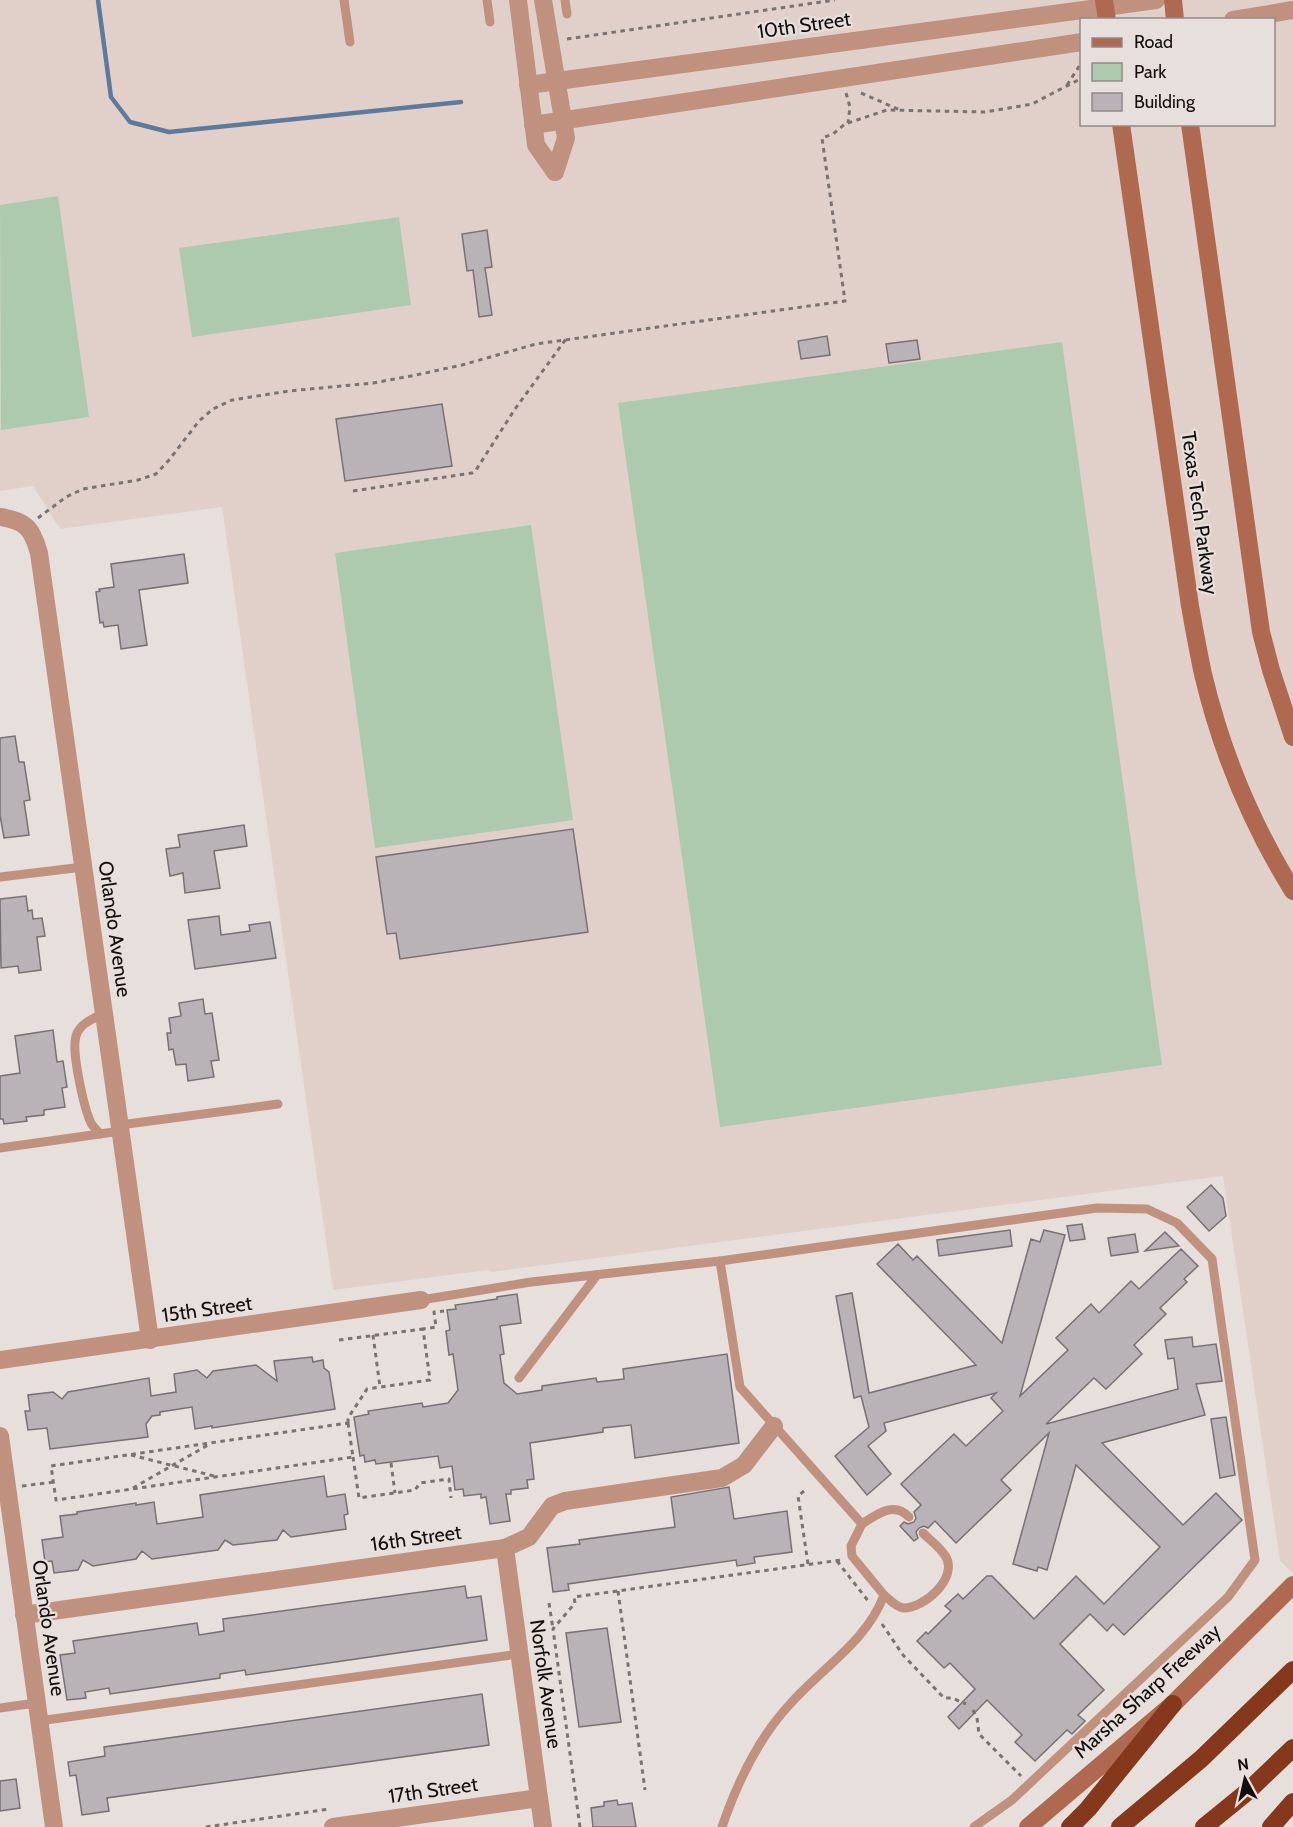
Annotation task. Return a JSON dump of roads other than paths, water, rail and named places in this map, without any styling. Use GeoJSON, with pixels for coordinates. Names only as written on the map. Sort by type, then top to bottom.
{"type":"FeatureCollection","features":[{"type":"Feature","properties":{"kind":"highway"},"geometry":{"type":"LineString","coordinates":[[1120,1827],[1201,1759],[1293,1670]]}},
{"type":"Feature","properties":{"kind":"highway"},"geometry":{"type":"LineString","coordinates":[[1070,1827],[1088,1809],[1173,1704]]}},
{"type":"Feature","properties":{"kind":"highway"},"geometry":{"type":"LineString","coordinates":[[1204,1827],[1247,1792],[1293,1748]]}},
{"type":"Feature","properties":{"kind":"highway"},"geometry":{"type":"LineString","coordinates":[[1271,1827],[1293,1802]]}},
{"type":"Feature","properties":{"kind":"main road"},"geometry":{"type":"LineString","coordinates":[[1173,0],[1175,18]]}},
{"type":"Feature","properties":{"kind":"main road","name":"Texas Tech Parkway"},"geometry":{"type":"LineString","coordinates":[[1121,126],[1190,606],[1203,674],[1223,743],[1252,816],[1293,891]]}},
{"type":"Feature","properties":{"kind":"main road"},"geometry":{"type":"LineString","coordinates":[[1190,126],[1261,632],[1277,691],[1293,737]]}},
{"type":"Feature","properties":{"kind":"main road","name":"Marsha Sharp Freeway"},"geometry":{"type":"LineString","coordinates":[[1028,1827],[1173,1704],[1293,1585]]}},
{"type":"Feature","properties":{"kind":"street"},"geometry":{"type":"LineString","coordinates":[[518,0],[536,145],[555,172],[566,138],[543,0]]}},
{"type":"Feature","properties":{"kind":"street","name":"10th Street"},"geometry":{"type":"LineString","coordinates":[[528,85],[1105,9],[1156,0]]}},
{"type":"Feature","properties":{"kind":"street"},"geometry":{"type":"LineString","coordinates":[[1245,18],[1293,10]]}},
{"type":"Feature","properties":{"kind":"street"},"geometry":{"type":"LineString","coordinates":[[533,125],[1080,42]]}},
{"type":"Feature","properties":{"kind":"street","name":"Orlando Avenue"},"geometry":{"type":"LineString","coordinates":[[0,517],[15,519],[28,526],[34,535],[39,553],[150,1340]]}},
{"type":"Feature","properties":{"kind":"street","name":"15th Street"},"geometry":{"type":"LineString","coordinates":[[0,1360],[421,1300]]}},
{"type":"Feature","properties":{"kind":"street","name":"16th Street"},"geometry":{"type":"LineString","coordinates":[[24,1615],[505,1548],[529,1537],[552,1506],[565,1501],[722,1478],[744,1465],[774,1426]]}},
{"type":"Feature","properties":{"kind":"street","name":"Orlando Avenue"},"geometry":{"type":"LineString","coordinates":[[0,1436],[8,1564],[24,1615],[54,1827]]}},
{"type":"Feature","properties":{"kind":"street","name":"Norfolk Avenue"},"geometry":{"type":"LineString","coordinates":[[505,1548],[543,1827]]}},
{"type":"Feature","properties":{"kind":"street","name":"17th Street"},"geometry":{"type":"LineString","coordinates":[[333,1818],[392,1823],[539,1798]]}},
{"type":"Feature","properties":{"kind":"lane"},"geometry":{"type":"LineString","coordinates":[[344,0],[350,42]]}},
{"type":"Feature","properties":{"kind":"lane"},"geometry":{"type":"LineString","coordinates":[[487,0],[490,22]]}},
{"type":"Feature","properties":{"kind":"lane"},"geometry":{"type":"LineString","coordinates":[[565,0],[567,14]]}},
{"type":"Feature","properties":{"kind":"lane"},"geometry":{"type":"LineString","coordinates":[[0,877],[83,867]]}},
{"type":"Feature","properties":{"kind":"lane"},"geometry":{"type":"LineString","coordinates":[[99,1134],[91,1123],[82,1093],[76,1037],[83,1024],[104,1013]]}},
{"type":"Feature","properties":{"kind":"lane"},"geometry":{"type":"LineString","coordinates":[[0,1148],[278,1104]]}},
{"type":"Feature","properties":{"kind":"lane"},"geometry":{"type":"LineString","coordinates":[[421,1300],[531,1282],[720,1261],[1097,1208],[1146,1209],[1177,1223],[1212,1259],[1255,1560],[1228,1597],[1029,1784],[974,1827]]}},
{"type":"Feature","properties":{"kind":"lane"},"geometry":{"type":"LineString","coordinates":[[720,1261],[740,1387],[862,1524]]}},
{"type":"Feature","properties":{"kind":"lane"},"geometry":{"type":"LineString","coordinates":[[519,1378],[597,1275]]}},
{"type":"Feature","properties":{"kind":"lane"},"geometry":{"type":"LineString","coordinates":[[909,1517],[904,1512],[892,1508],[881,1512],[862,1524],[851,1546],[852,1556],[884,1595],[900,1608],[914,1607],[944,1583],[949,1570],[947,1558],[923,1533]]}},
{"type":"Feature","properties":{"kind":"lane"},"geometry":{"type":"LineString","coordinates":[[722,1827],[731,1799],[756,1750],[790,1704],[866,1630],[877,1613],[884,1595]]}},
{"type":"Feature","properties":{"kind":"lane"},"geometry":{"type":"LineString","coordinates":[[39,1721],[519,1654]]}},
{"type":"Feature","properties":{"kind":"lane"},"geometry":{"type":"LineString","coordinates":[[0,1708],[36,1703]]}},
{"type":"Feature","properties":{"kind":"waterway"},"geometry":{"type":"LineString","coordinates":[[98,0],[111,97],[130,122],[169,132],[461,102]]}}]}
